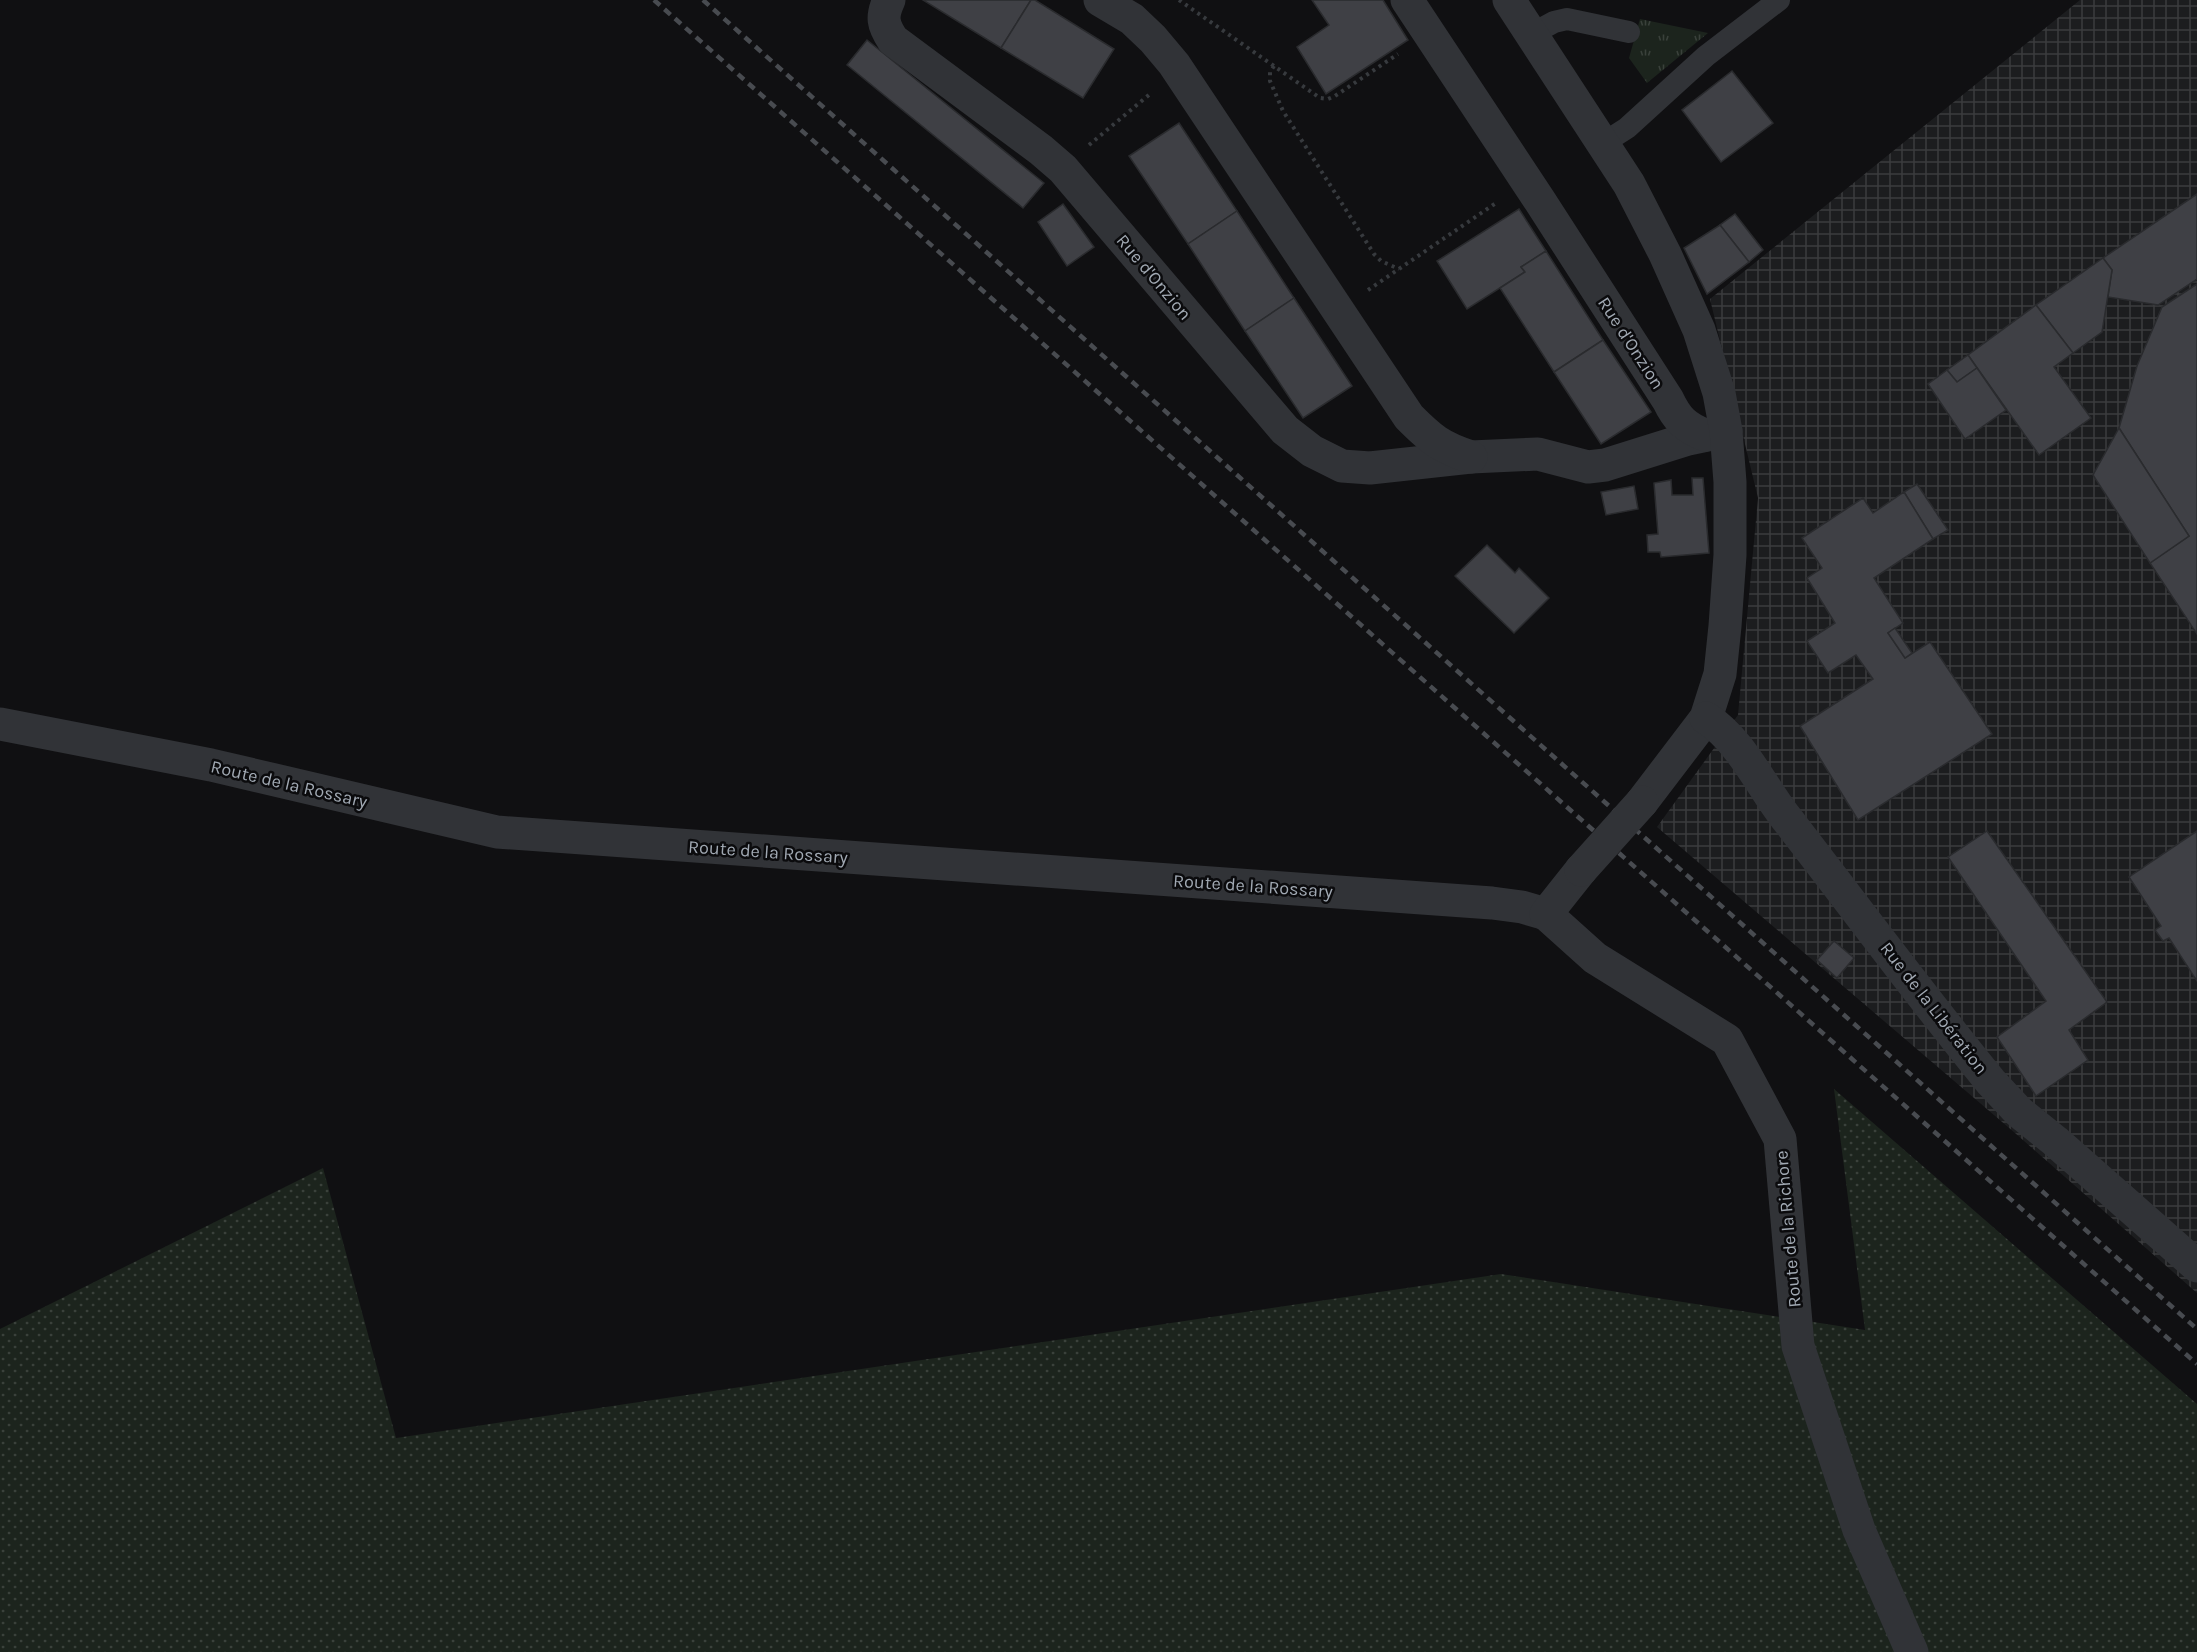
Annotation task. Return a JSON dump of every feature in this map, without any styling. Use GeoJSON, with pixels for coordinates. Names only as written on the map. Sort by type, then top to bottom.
{"type":"FeatureCollection","features":[{"type":"Feature","properties":{"kind":"street","name":"Rue d'Onzion"},"geometry":{"type":"LineString","coordinates":[[889,0],[884,9],[884,26],[893,40],[1041,150],[1063,169],[1285,430],[1312,451],[1342,466],[1370,468],[1470,457],[1538,454],[1588,467],[1605,465],[1715,433]]}},
{"type":"Feature","properties":{"kind":"street","name":"Rue d'Onzion"},"geometry":{"type":"LineString","coordinates":[[1102,0],[1132,19],[1153,39],[1178,71],[1409,417],[1447,449],[1470,457]]}},
{"type":"Feature","properties":{"kind":"street","name":"Rue d'Onzion"},"geometry":{"type":"LineString","coordinates":[[1407,0],[1527,182],[1676,417],[1688,428],[1715,433]]}},
{"type":"Feature","properties":{"kind":"street"},"geometry":{"type":"LineString","coordinates":[[1509,0],[1629,184],[1699,330],[1719,393],[1715,433],[1730,503],[1730,555],[1720,674],[1706,718],[1642,802],[1581,870],[1546,914]]}},
{"type":"Feature","properties":{"kind":"street","name":"Rue de la Libération"},"geometry":{"type":"LineString","coordinates":[[1706,718],[1730,738],[1772,798],[1990,1082],[2019,1112],[2197,1266]]}},
{"type":"Feature","properties":{"kind":"street","name":"Route de la Rossary"},"geometry":{"type":"LineString","coordinates":[[0,724],[211,765],[497,832],[1492,903],[1522,907],[1546,914]]}},
{"type":"Feature","properties":{"kind":"street","name":"Route de la Richore"},"geometry":{"type":"LineString","coordinates":[[1546,914],[1595,958],[1727,1040],[1780,1139],[1798,1346],[1859,1530],[1912,1652]]}},
{"type":"Feature","properties":{"kind":"lane"},"geometry":{"type":"LineString","coordinates":[[1602,144],[1627,128],[1706,56],[1779,0]]}},
{"type":"Feature","properties":{"kind":"lane"},"geometry":{"type":"LineString","coordinates":[[1532,34],[1554,22],[1567,19],[1629,32]]}},
{"type":"Feature","properties":{"kind":"path"},"geometry":{"type":"LineString","coordinates":[[1179,0],[1320,98],[1328,99],[1429,34]]}},
{"type":"Feature","properties":{"kind":"path"},"geometry":{"type":"LineString","coordinates":[[1274,66],[1270,72],[1270,81],[1283,111],[1374,254],[1381,261],[1399,269]]}},
{"type":"Feature","properties":{"kind":"path"},"geometry":{"type":"LineString","coordinates":[[1063,169],[1178,71]]}},
{"type":"Feature","properties":{"kind":"path"},"geometry":{"type":"LineString","coordinates":[[1338,310],[1527,182]]}},
{"type":"Feature","properties":{"kind":"shaded area"},"geometry":{"type":"Polygon","coordinates":[[[2080,0],[2197,0],[2197,1293],[2015,1133],[1657,827],[1738,715],[1758,498],[1710,299],[2080,0]]]}},
{"type":"Feature","properties":{"kind":"green space"},"geometry":{"type":"Polygon","coordinates":[[[1640,19],[1708,33],[1647,83],[1629,58],[1640,19]]]}},
{"type":"Feature","properties":{"kind":"green space"},"geometry":{"type":"Polygon","coordinates":[[[1834,1089],[2197,1404],[2197,1652],[0,1652],[0,1329],[323,1168],[396,1438],[1501,1274],[1865,1330],[1834,1089]]]}},
{"type":"Feature","properties":{"kind":"building"},"geometry":{"type":"Polygon","coordinates":[[[923,0],[1031,0],[1001,48],[923,0]]]}},
{"type":"Feature","properties":{"kind":"building"},"geometry":{"type":"Polygon","coordinates":[[[1031,0],[1035,0],[1114,49],[1083,98],[1001,48],[1031,0]]]}},
{"type":"Feature","properties":{"kind":"building"},"geometry":{"type":"Polygon","coordinates":[[[1312,0],[1383,0],[1408,40],[1326,94],[1297,47],[1329,25],[1312,0]]]}},
{"type":"Feature","properties":{"kind":"building"},"geometry":{"type":"Polygon","coordinates":[[[867,40],[1044,183],[1023,208],[847,65],[867,40]]]}},
{"type":"Feature","properties":{"kind":"building"},"geometry":{"type":"Polygon","coordinates":[[[1732,71],[1773,123],[1721,162],[1682,110],[1732,71]]]}},
{"type":"Feature","properties":{"kind":"building"},"geometry":{"type":"Polygon","coordinates":[[[1179,123],[1237,211],[1188,244],[1129,156],[1179,123]]]}},
{"type":"Feature","properties":{"kind":"building"},"geometry":{"type":"Polygon","coordinates":[[[2197,194],[2197,279],[2158,305],[2108,297],[2112,270],[2103,258],[2197,194]]]}},
{"type":"Feature","properties":{"kind":"building"},"geometry":{"type":"Polygon","coordinates":[[[1063,204],[1094,247],[1067,266],[1038,222],[1063,204]]]}},
{"type":"Feature","properties":{"kind":"building"},"geometry":{"type":"Polygon","coordinates":[[[1519,209],[1546,251],[1521,267],[1525,272],[1467,309],[1437,261],[1519,209]]]}},
{"type":"Feature","properties":{"kind":"building"},"geometry":{"type":"Polygon","coordinates":[[[1237,211],[1294,298],[1245,331],[1188,244],[1237,211]]]}},
{"type":"Feature","properties":{"kind":"building"},"geometry":{"type":"Polygon","coordinates":[[[1735,214],[1763,250],[1749,262],[1720,225],[1735,214]]]}},
{"type":"Feature","properties":{"kind":"building"},"geometry":{"type":"Polygon","coordinates":[[[1720,225],[1749,262],[1707,294],[1684,248],[1720,225]]]}},
{"type":"Feature","properties":{"kind":"building"},"geometry":{"type":"Polygon","coordinates":[[[1546,251],[1603,340],[1554,372],[1500,288],[1525,272],[1521,267],[1546,251]]]}},
{"type":"Feature","properties":{"kind":"building"},"geometry":{"type":"Polygon","coordinates":[[[2103,258],[2112,270],[2102,332],[2073,353],[2036,305],[2103,258]]]}},
{"type":"Feature","properties":{"kind":"building"},"geometry":{"type":"Polygon","coordinates":[[[2197,284],[2197,634],[2150,563],[2189,536],[2119,428],[2137,366],[2162,307],[2197,284]]]}},
{"type":"Feature","properties":{"kind":"building"},"geometry":{"type":"Polygon","coordinates":[[[1294,298],[1352,386],[1303,418],[1245,331],[1294,298]]]}},
{"type":"Feature","properties":{"kind":"building"},"geometry":{"type":"Polygon","coordinates":[[[2036,305],[2073,353],[2054,367],[2091,418],[2039,455],[1968,355],[2036,305]]]}},
{"type":"Feature","properties":{"kind":"building"},"geometry":{"type":"Polygon","coordinates":[[[1603,340],[1651,412],[1601,444],[1554,372],[1603,340]]]}},
{"type":"Feature","properties":{"kind":"building"},"geometry":{"type":"Polygon","coordinates":[[[1968,355],[1977,368],[1957,382],[1947,370],[1968,355]]]}},
{"type":"Feature","properties":{"kind":"building"},"geometry":{"type":"Polygon","coordinates":[[[1977,368],[2006,410],[1965,439],[1928,384],[1947,370],[1957,382],[1977,368]]]}},
{"type":"Feature","properties":{"kind":"building"},"geometry":{"type":"Polygon","coordinates":[[[2119,428],[2189,536],[2150,563],[2093,475],[2119,428]]]}},
{"type":"Feature","properties":{"kind":"building"},"geometry":{"type":"Polygon","coordinates":[[[1692,478],[1703,478],[1709,553],[1661,557],[1660,552],[1648,552],[1647,535],[1658,534],[1654,483],[1671,480],[1672,495],[1693,495],[1692,478]]]}},
{"type":"Feature","properties":{"kind":"building"},"geometry":{"type":"Polygon","coordinates":[[[1917,484],[1948,530],[1933,539],[1904,492],[1917,484]]]}},
{"type":"Feature","properties":{"kind":"building"},"geometry":{"type":"Polygon","coordinates":[[[1634,486],[1638,509],[1606,515],[1601,492],[1634,486]]]}},
{"type":"Feature","properties":{"kind":"building"},"geometry":{"type":"Polygon","coordinates":[[[1904,492],[1933,539],[1874,578],[1903,623],[1888,633],[1905,658],[1930,642],[1992,734],[1858,820],[1800,726],[1873,679],[1856,655],[1828,673],[1807,641],[1835,623],[1807,578],[1822,568],[1802,538],[1863,498],[1873,513],[1904,492]]]}},
{"type":"Feature","properties":{"kind":"building"},"geometry":{"type":"Polygon","coordinates":[[[1487,545],[1515,573],[1519,568],[1549,598],[1514,633],[1455,576],[1487,545]]]}},
{"type":"Feature","properties":{"kind":"building"},"geometry":{"type":"Polygon","coordinates":[[[1895,628],[1912,653],[1905,658],[1888,633],[1895,628]]]}},
{"type":"Feature","properties":{"kind":"building"},"geometry":{"type":"Polygon","coordinates":[[[1987,831],[2107,1002],[2069,1030],[2088,1060],[2036,1096],[1997,1037],[2046,1001],[1948,857],[1987,831]]]}},
{"type":"Feature","properties":{"kind":"building"},"geometry":{"type":"Polygon","coordinates":[[[2197,831],[2197,981],[2169,938],[2163,941],[2155,930],[2161,926],[2129,877],[2197,831]]]}},
{"type":"Feature","properties":{"kind":"building"},"geometry":{"type":"Polygon","coordinates":[[[1834,941],[1854,958],[1837,978],[1817,960],[1834,941]]]}},
{"type":"Feature","properties":{"kind":"railway"},"geometry":{"type":"LineString","coordinates":[[654,0],[2197,1364]]}},
{"type":"Feature","properties":{"kind":"railway"},"geometry":{"type":"LineString","coordinates":[[703,0],[2197,1329]]}}]}
